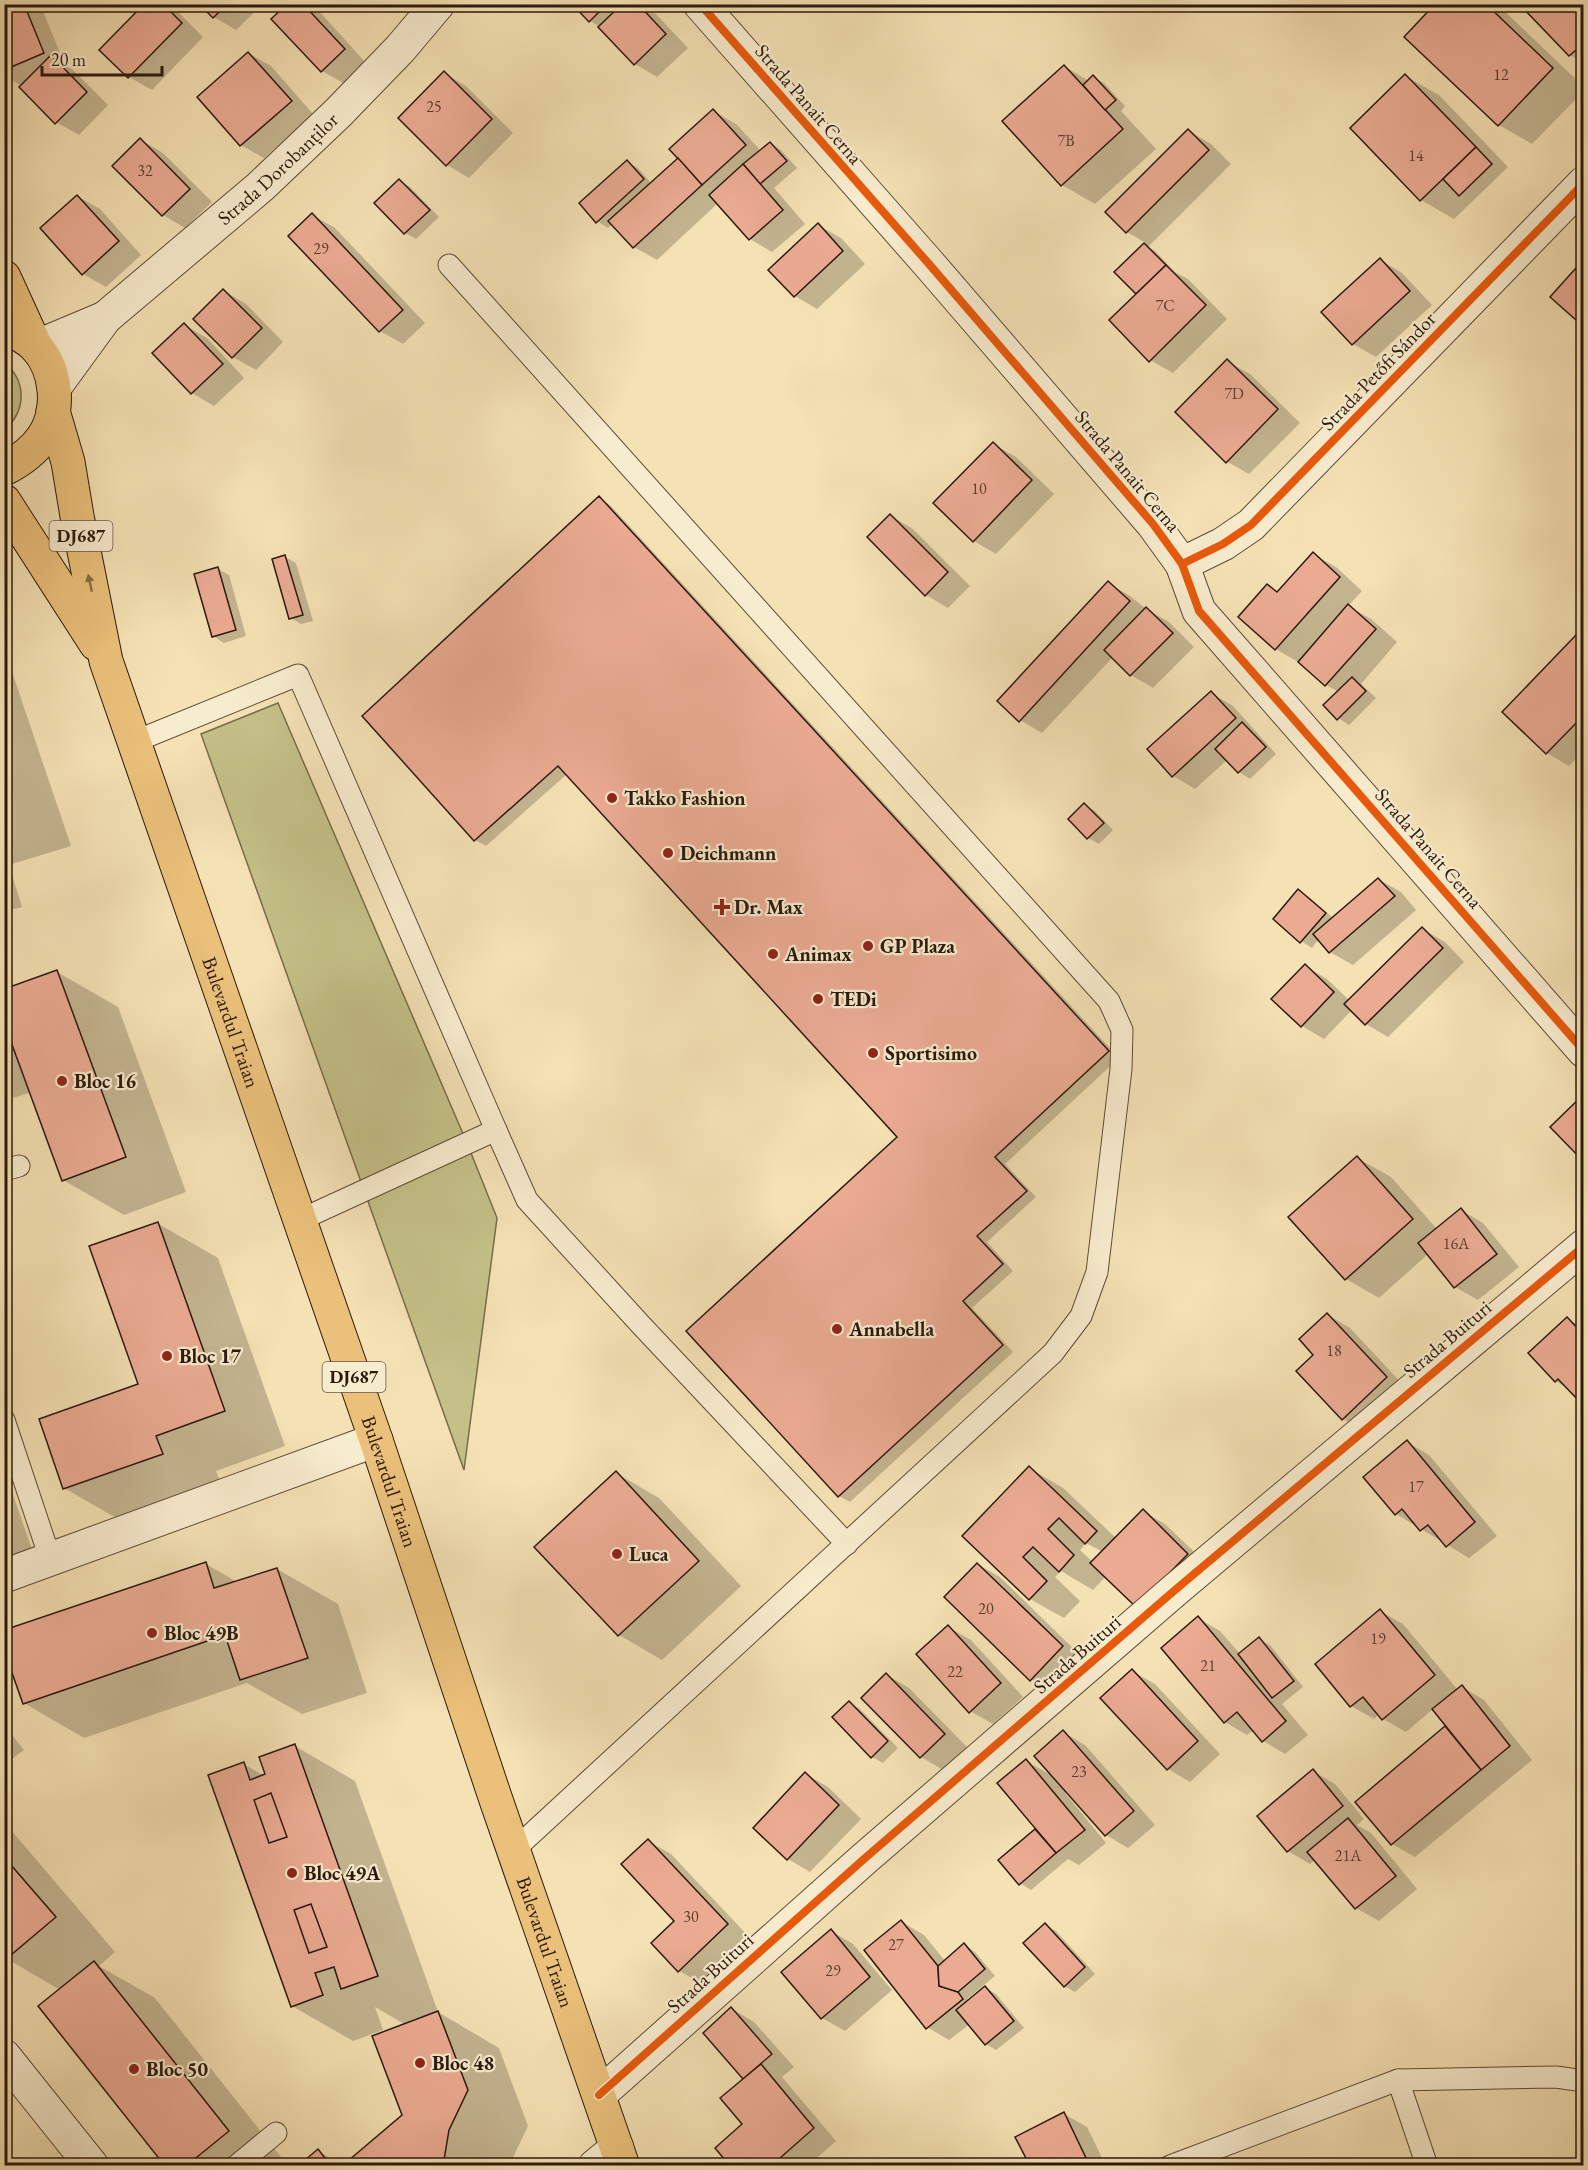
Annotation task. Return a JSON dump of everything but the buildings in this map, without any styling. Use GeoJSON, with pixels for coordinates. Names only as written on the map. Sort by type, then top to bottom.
{"type":"FeatureCollection","features":[{"type":"Feature","properties":{"kind":"main road","name":"Bulevardul Traian"},"geometry":{"type":"LineString","coordinates":[[4,278],[36,347],[48,366],[106,660],[136,741],[599,2095],[612,2160]]}},
{"type":"Feature","properties":{"kind":"main road","name":"Bulevardul Traian"},"geometry":{"type":"LineString","coordinates":[[4,328],[17,333],[36,347]]}},
{"type":"Feature","properties":{"kind":"main road"},"geometry":{"type":"LineString","coordinates":[[4,469],[28,455],[45,436],[54,400]]}},
{"type":"Feature","properties":{"kind":"main road","name":"Bulevardul Traian"},"geometry":{"type":"LineString","coordinates":[[4,501],[106,660]]}},
{"type":"Feature","properties":{"kind":"street","name":"Strada Dorobanților"},"geometry":{"type":"LineString","coordinates":[[36,347],[105,318],[269,179],[338,114],[400,49],[438,4]]}},
{"type":"Feature","properties":{"kind":"street","name":"Strada Panait Cerna"},"geometry":{"type":"LineString","coordinates":[[700,4],[1138,506],[1182,564],[1199,611],[1584,1051]]}},
{"type":"Feature","properties":{"kind":"street","name":"Strada Petőfi Sándor"},"geometry":{"type":"LineString","coordinates":[[1182,564],[1223,544],[1251,525],[1584,183]]}},
{"type":"Feature","properties":{"kind":"street","name":"Strada Dorobanților"},"geometry":{"type":"LineString","coordinates":[[54,400],[105,318]]}},
{"type":"Feature","properties":{"kind":"street","name":"Strada Buituri"},"geometry":{"type":"LineString","coordinates":[[599,2095],[864,1859],[1149,1613],[1584,1246]]}},
{"type":"Feature","properties":{"kind":"street"},"geometry":{"type":"LineString","coordinates":[[4,1576],[376,1440]]}},
{"type":"Feature","properties":{"kind":"street"},"geometry":{"type":"LineString","coordinates":[[4,2056],[92,2166]]}},
{"type":"Feature","properties":{"kind":"lane"},"geometry":{"type":"LineString","coordinates":[[449,265],[1109,1001],[1122,1030],[1120,1069],[1097,1272],[1081,1316],[1053,1353],[515,1849]]}},
{"type":"Feature","properties":{"kind":"lane"},"geometry":{"type":"LineString","coordinates":[[136,741],[298,675],[527,1200],[847,1544]]}},
{"type":"Feature","properties":{"kind":"lane"},"geometry":{"type":"LineString","coordinates":[[300,1220],[496,1130]]}},
{"type":"Feature","properties":{"kind":"lane"},"geometry":{"type":"LineString","coordinates":[[4,1420],[50,1558]]}},
{"type":"Feature","properties":{"kind":"lane"},"geometry":{"type":"LineString","coordinates":[[1170,2166],[1398,2080],[1556,2078],[1584,2081]]}},
{"type":"Feature","properties":{"kind":"lane"},"geometry":{"type":"LineString","coordinates":[[1398,2080],[1427,2166]]}},
{"type":"Feature","properties":{"kind":"lane"},"geometry":{"type":"LineString","coordinates":[[236,2166],[276,2133]]}},
{"type":"Feature","properties":{"kind":"shaded area"},"geometry":{"type":"Polygon","coordinates":[[[5,363],[17,379],[21,396],[17,414],[5,430],[5,363]]]}},
{"type":"Feature","properties":{"kind":"shaded area"},"geometry":{"type":"Polygon","coordinates":[[[278,703],[497,1218],[464,1470],[201,734],[278,703]]]}},
{"type":"Feature","properties":{"kind":"cycle path"},"geometry":{"type":"LineString","coordinates":[[700,4],[929,264],[1153,524],[1182,564],[1199,611],[1584,1051]]}},
{"type":"Feature","properties":{"kind":"cycle path"},"geometry":{"type":"LineString","coordinates":[[1182,564],[1223,544],[1251,525],[1584,183]]}},
{"type":"Feature","properties":{"kind":"cycle path"},"geometry":{"type":"LineString","coordinates":[[599,2095],[864,1859],[1175,1590],[1584,1246]]}},
{"type":"Feature","properties":{"kind":"place","name":"Takko Fashion"},"geometry":{"type":"Point","coordinates":[612,798]}},
{"type":"Feature","properties":{"kind":"place","name":"Deichmann"},"geometry":{"type":"Point","coordinates":[668,853]}},
{"type":"Feature","properties":{"kind":"place","name":"Dr. Max"},"geometry":{"type":"Point","coordinates":[722,907]}},
{"type":"Feature","properties":{"kind":"place","name":"GP Plaza"},"geometry":{"type":"Point","coordinates":[868,946]}},
{"type":"Feature","properties":{"kind":"place","name":"Animax"},"geometry":{"type":"Point","coordinates":[773,954]}},
{"type":"Feature","properties":{"kind":"place","name":"TEDi"},"geometry":{"type":"Point","coordinates":[818,999]}},
{"type":"Feature","properties":{"kind":"place","name":"Sportisimo"},"geometry":{"type":"Point","coordinates":[873,1053]}},
{"type":"Feature","properties":{"kind":"place","name":"Bloc 16"},"geometry":{"type":"Point","coordinates":[62,1081]}},
{"type":"Feature","properties":{"kind":"place","name":"Annabella"},"geometry":{"type":"Point","coordinates":[837,1329]}},
{"type":"Feature","properties":{"kind":"place","name":"Bloc 17"},"geometry":{"type":"Point","coordinates":[167,1356]}},
{"type":"Feature","properties":{"kind":"place","name":"Luca"},"geometry":{"type":"Point","coordinates":[617,1554]}},
{"type":"Feature","properties":{"kind":"place","name":"Bloc 49B"},"geometry":{"type":"Point","coordinates":[152,1633]}},
{"type":"Feature","properties":{"kind":"place","name":"Bloc 49A"},"geometry":{"type":"Point","coordinates":[292,1873]}},
{"type":"Feature","properties":{"kind":"place","name":"Bloc 48"},"geometry":{"type":"Point","coordinates":[420,2063]}},
{"type":"Feature","properties":{"kind":"place","name":"Bloc 50"},"geometry":{"type":"Point","coordinates":[134,2069]}}]}
